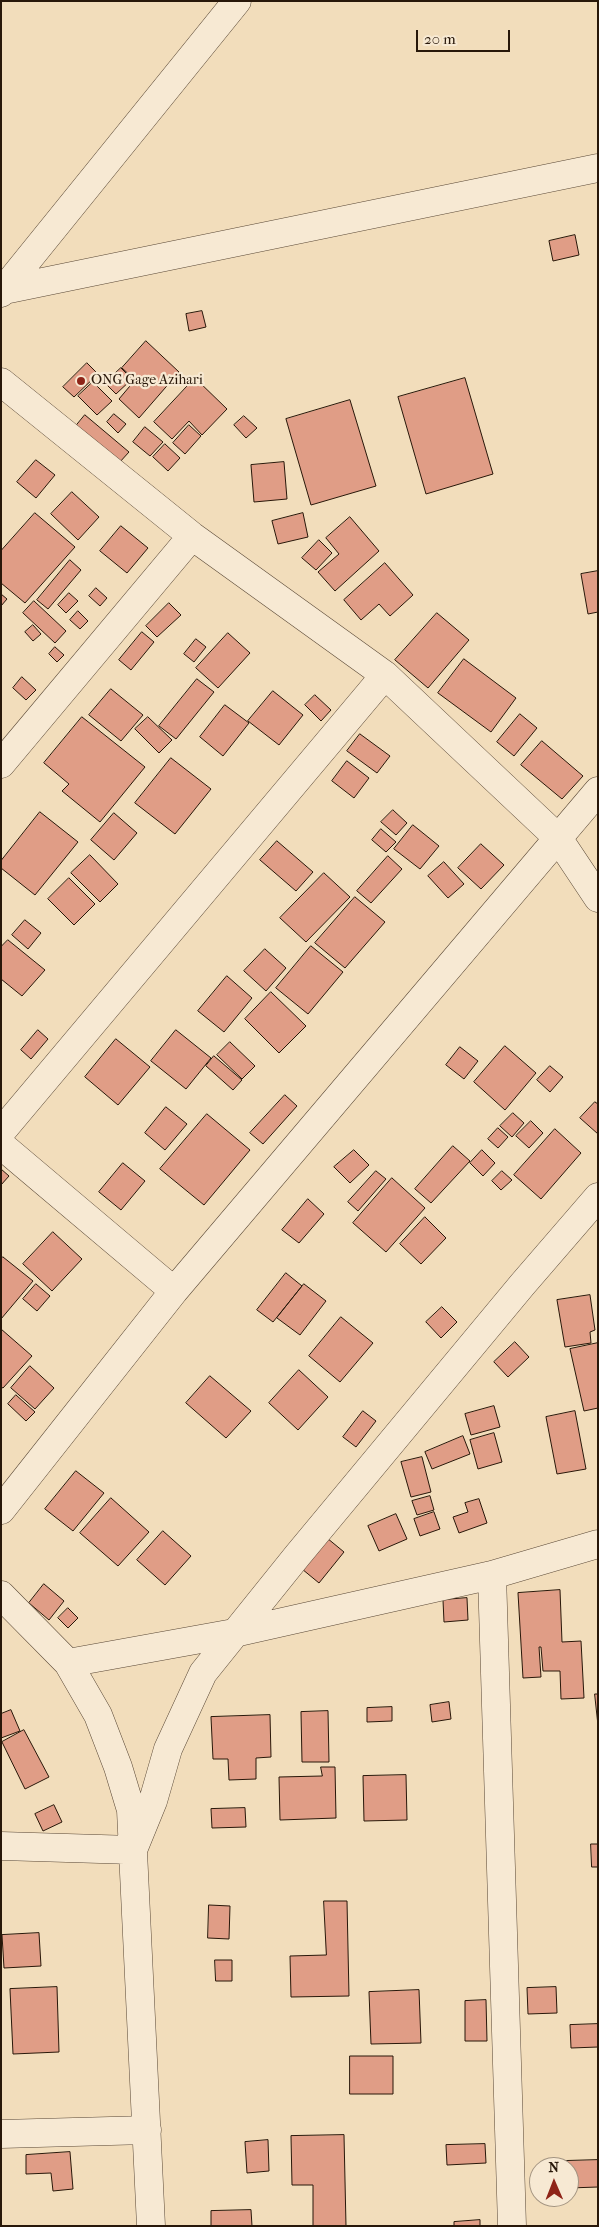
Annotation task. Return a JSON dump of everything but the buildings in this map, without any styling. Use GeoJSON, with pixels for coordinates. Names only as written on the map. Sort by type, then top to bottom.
{"type":"FeatureCollection","features":[{"type":"Feature","properties":{"kind":"street"},"geometry":{"type":"LineString","coordinates":[[3,292],[237,1]]}},
{"type":"Feature","properties":{"kind":"street"},"geometry":{"type":"LineString","coordinates":[[3,292],[598,168]]}},
{"type":"Feature","properties":{"kind":"street"},"geometry":{"type":"LineString","coordinates":[[1,382],[192,536],[384,675],[558,838],[598,898]]}},
{"type":"Feature","properties":{"kind":"street"},"geometry":{"type":"LineString","coordinates":[[1,764],[192,536]]}},
{"type":"Feature","properties":{"kind":"street"},"geometry":{"type":"LineString","coordinates":[[1,1132],[384,675]]}},
{"type":"Feature","properties":{"kind":"street"},"geometry":{"type":"LineString","coordinates":[[1,1510],[174,1291],[598,791]]}},
{"type":"Feature","properties":{"kind":"street"},"geometry":{"type":"LineString","coordinates":[[1,1145],[174,1291]]}},
{"type":"Feature","properties":{"kind":"street"},"geometry":{"type":"LineString","coordinates":[[133,1850],[153,1801],[168,1749],[203,1673],[522,1285],[598,1197]]}},
{"type":"Feature","properties":{"kind":"street"},"geometry":{"type":"LineString","coordinates":[[68,1663],[234,1633],[492,1575],[598,1544]]}},
{"type":"Feature","properties":{"kind":"street"},"geometry":{"type":"LineString","coordinates":[[492,1575],[512,2226]]}},
{"type":"Feature","properties":{"kind":"street"},"geometry":{"type":"LineString","coordinates":[[1,1595],[68,1663],[98,1714],[118,1767],[131,1810],[151,2226]]}},
{"type":"Feature","properties":{"kind":"street"},"geometry":{"type":"LineString","coordinates":[[1,1846],[133,1850]]}},
{"type":"Feature","properties":{"kind":"street"},"geometry":{"type":"LineString","coordinates":[[1,2134],[147,2130]]}},
{"type":"Feature","properties":{"kind":"place","name":"ONG Gage Azihari"},"geometry":{"type":"Point","coordinates":[81,381]}}]}
